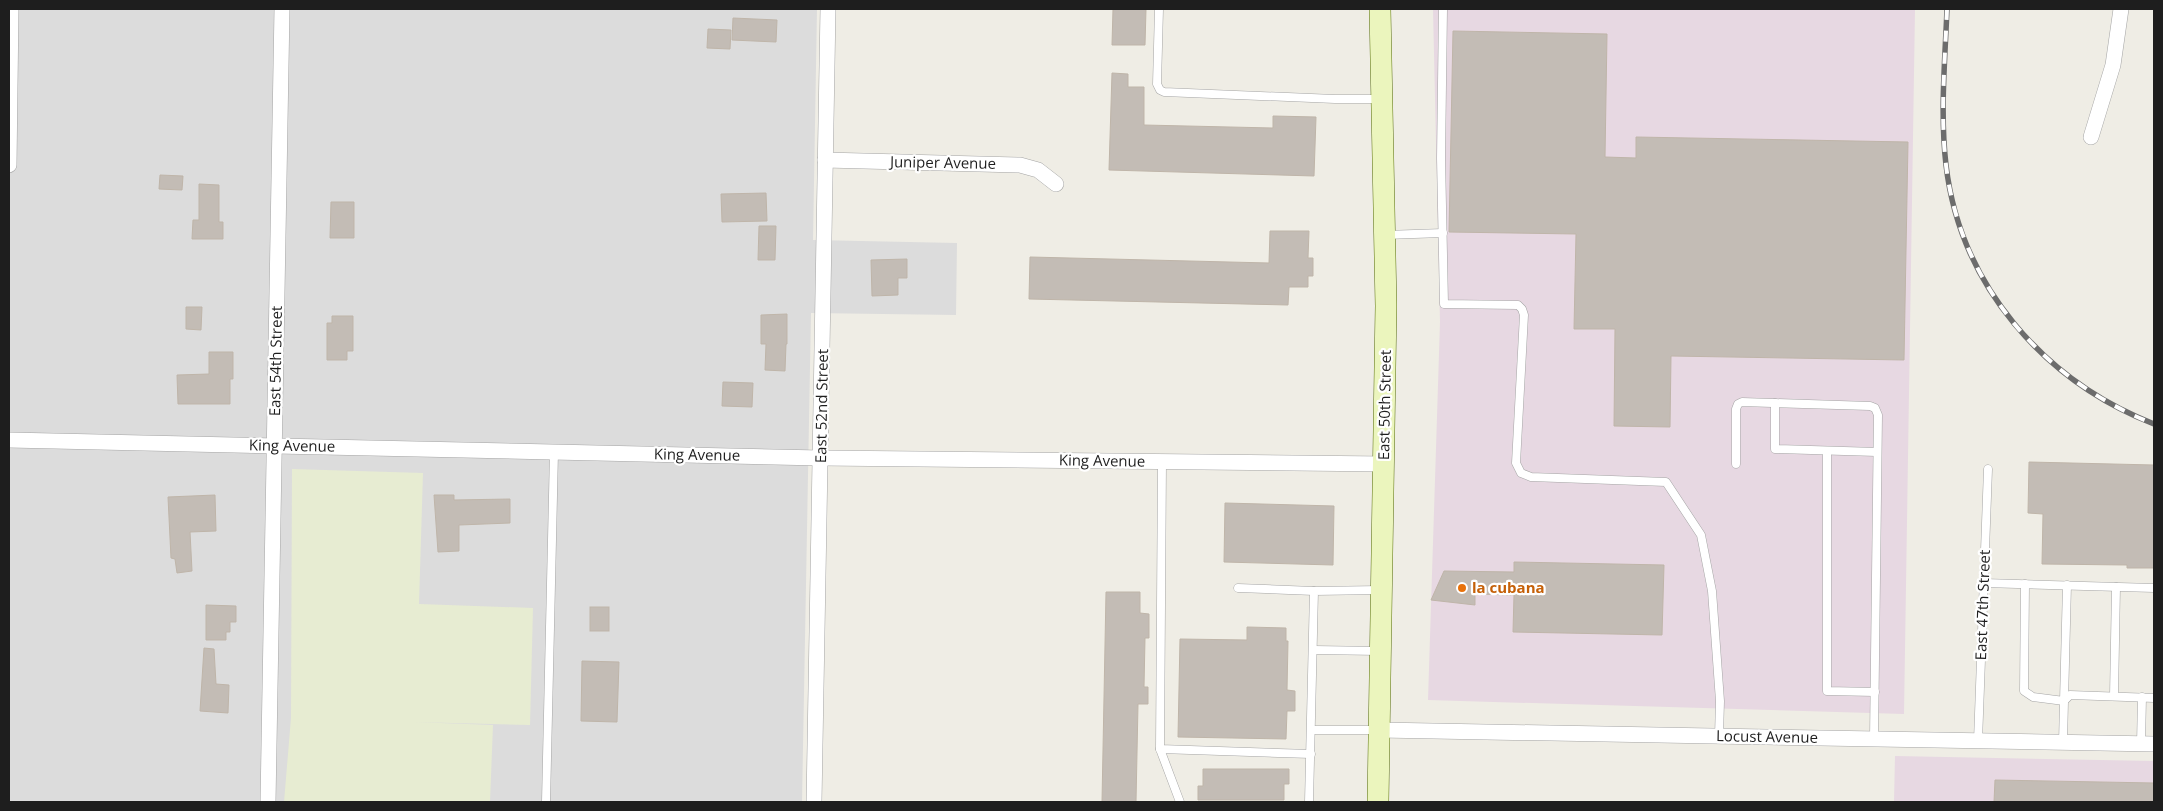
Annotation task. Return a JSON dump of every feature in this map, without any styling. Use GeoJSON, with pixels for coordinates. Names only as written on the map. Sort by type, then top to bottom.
{"type":"FeatureCollection","features":[{"type":"Feature","properties":{"kind":"main road","name":"East 50th Street"},"geometry":{"type":"LineString","coordinates":[[1378,802],[1385,464],[1386,306],[1380,9]]}},
{"type":"Feature","properties":{"kind":"street"},"geometry":{"type":"LineString","coordinates":[[9,165],[11,9]]}},
{"type":"Feature","properties":{"kind":"street","name":"East 54th Street"},"geometry":{"type":"LineString","coordinates":[[268,802],[282,9]]}},
{"type":"Feature","properties":{"kind":"street","name":"East 52nd Street"},"geometry":{"type":"LineString","coordinates":[[814,802],[828,9]]}},
{"type":"Feature","properties":{"kind":"street"},"geometry":{"type":"LineString","coordinates":[[2091,137],[2114,65],[2120,9]]}},
{"type":"Feature","properties":{"kind":"street","name":"Juniper Avenue"},"geometry":{"type":"LineString","coordinates":[[825,160],[1020,165],[1038,170],[1056,184]]}},
{"type":"Feature","properties":{"kind":"street","name":"King Avenue"},"geometry":{"type":"LineString","coordinates":[[9,440],[821,458],[1385,464]]}},
{"type":"Feature","properties":{"kind":"street","name":"Locust Avenue"},"geometry":{"type":"LineString","coordinates":[[1380,730],[2148,744]]}},
{"type":"Feature","properties":{"kind":"lane"},"geometry":{"type":"LineString","coordinates":[[1159,9],[1157,84],[1160,90],[1164,92],[1335,99],[1382,99]]}},
{"type":"Feature","properties":{"kind":"lane"},"geometry":{"type":"LineString","coordinates":[[1443,9],[1444,304],[1518,305],[1522,309],[1524,314],[1516,463],[1521,473],[1531,477],[1666,482],[1701,534],[1712,591],[1720,701],[1719,736]]}},
{"type":"Feature","properties":{"kind":"lane"},"geometry":{"type":"LineString","coordinates":[[9,165],[9,172]]}},
{"type":"Feature","properties":{"kind":"lane"},"geometry":{"type":"LineString","coordinates":[[1385,235],[1443,233]]}},
{"type":"Feature","properties":{"kind":"lane"},"geometry":{"type":"LineString","coordinates":[[1736,464],[1736,410],[1738,404],[1742,402],[1870,406],[1875,408],[1878,415],[1874,739]]}},
{"type":"Feature","properties":{"kind":"lane"},"geometry":{"type":"LineString","coordinates":[[1775,403],[1775,449],[1877,452]]}},
{"type":"Feature","properties":{"kind":"lane"},"geometry":{"type":"LineString","coordinates":[[1827,451],[1827,691],[1875,692]]}},
{"type":"Feature","properties":{"kind":"lane"},"geometry":{"type":"LineString","coordinates":[[546,802],[554,452]]}},
{"type":"Feature","properties":{"kind":"lane"},"geometry":{"type":"LineString","coordinates":[[1162,462],[1160,749],[1180,802]]}},
{"type":"Feature","properties":{"kind":"lane","name":"East 47th Street"},"geometry":{"type":"LineString","coordinates":[[1978,741],[1988,469]]}},
{"type":"Feature","properties":{"kind":"lane"},"geometry":{"type":"LineString","coordinates":[[1984,583],[2154,588]]}},
{"type":"Feature","properties":{"kind":"lane"},"geometry":{"type":"LineString","coordinates":[[2025,584],[2024,692],[2034,698],[2064,701]]}},
{"type":"Feature","properties":{"kind":"lane"},"geometry":{"type":"LineString","coordinates":[[2063,742],[2067,585]]}},
{"type":"Feature","properties":{"kind":"lane"},"geometry":{"type":"LineString","coordinates":[[2114,696],[2116,587]]}},
{"type":"Feature","properties":{"kind":"lane"},"geometry":{"type":"LineString","coordinates":[[1238,588],[1314,591],[1382,590]]}},
{"type":"Feature","properties":{"kind":"lane"},"geometry":{"type":"LineString","coordinates":[[1310,802],[1314,591]]}},
{"type":"Feature","properties":{"kind":"lane"},"geometry":{"type":"LineString","coordinates":[[1314,650],[1381,651]]}},
{"type":"Feature","properties":{"kind":"lane"},"geometry":{"type":"LineString","coordinates":[[2064,701],[2070,695],[2154,698]]}},
{"type":"Feature","properties":{"kind":"lane"},"geometry":{"type":"LineString","coordinates":[[2142,697],[2148,744]]}},
{"type":"Feature","properties":{"kind":"lane"},"geometry":{"type":"LineString","coordinates":[[1312,730],[1380,730]]}},
{"type":"Feature","properties":{"kind":"lane"},"geometry":{"type":"LineString","coordinates":[[1160,749],[1311,754]]}},
{"type":"Feature","properties":{"kind":"shaded area"},"geometry":{"type":"Polygon","coordinates":[[[9,9],[817,9],[813,240],[957,243],[956,315],[811,313],[802,802],[9,802],[9,9]]]}},
{"type":"Feature","properties":{"kind":"shaded area"},"geometry":{"type":"Polygon","coordinates":[[[1433,9],[1915,9],[1904,714],[1428,700],[1440,322],[1433,9]]]}},
{"type":"Feature","properties":{"kind":"shaded area"},"geometry":{"type":"Polygon","coordinates":[[[1895,756],[2154,761],[2154,802],[1894,802],[1895,756]]]}},
{"type":"Feature","properties":{"kind":"green space"},"geometry":{"type":"Polygon","coordinates":[[[292,469],[423,473],[419,604],[533,608],[530,725],[414,722],[493,725],[490,802],[284,802],[291,718],[292,469]]]}},
{"type":"Feature","properties":{"kind":"building"},"geometry":{"type":"Polygon","coordinates":[[[1113,9],[1146,9],[1145,45],[1112,45],[1113,9]]]}},
{"type":"Feature","properties":{"kind":"building"},"geometry":{"type":"Polygon","coordinates":[[[733,18],[777,20],[776,42],[732,40],[733,18]]]}},
{"type":"Feature","properties":{"kind":"building"},"geometry":{"type":"Polygon","coordinates":[[[708,29],[731,30],[730,49],[707,48],[708,29]]]}},
{"type":"Feature","properties":{"kind":"building"},"geometry":{"type":"Polygon","coordinates":[[[1453,31],[1607,34],[1605,157],[1636,158],[1636,137],[1908,142],[1904,360],[1671,356],[1670,427],[1614,426],[1615,329],[1574,329],[1576,234],[1449,232],[1453,31]]]}},
{"type":"Feature","properties":{"kind":"building"},"geometry":{"type":"Polygon","coordinates":[[[1112,73],[1128,74],[1128,87],[1144,87],[1144,125],[1273,128],[1273,116],[1316,117],[1314,176],[1109,170],[1112,73]]]}},
{"type":"Feature","properties":{"kind":"building"},"geometry":{"type":"Polygon","coordinates":[[[160,175],[183,176],[182,190],[159,189],[160,175]]]}},
{"type":"Feature","properties":{"kind":"building"},"geometry":{"type":"Polygon","coordinates":[[[199,184],[219,185],[219,222],[223,222],[223,239],[192,239],[193,220],[199,220],[199,184]]]}},
{"type":"Feature","properties":{"kind":"building"},"geometry":{"type":"Polygon","coordinates":[[[766,193],[767,221],[722,222],[721,194],[766,193]]]}},
{"type":"Feature","properties":{"kind":"building"},"geometry":{"type":"Polygon","coordinates":[[[331,202],[354,202],[354,238],[330,238],[331,202]]]}},
{"type":"Feature","properties":{"kind":"building"},"geometry":{"type":"Polygon","coordinates":[[[759,226],[776,226],[775,260],[758,260],[759,226]]]}},
{"type":"Feature","properties":{"kind":"building"},"geometry":{"type":"Polygon","coordinates":[[[1270,231],[1309,231],[1308,258],[1313,258],[1313,276],[1308,276],[1308,287],[1289,287],[1288,305],[1029,299],[1030,257],[1269,263],[1270,231]]]}},
{"type":"Feature","properties":{"kind":"building"},"geometry":{"type":"Polygon","coordinates":[[[907,259],[907,278],[898,278],[898,295],[872,296],[871,260],[907,259]]]}},
{"type":"Feature","properties":{"kind":"building"},"geometry":{"type":"Polygon","coordinates":[[[186,307],[202,307],[201,330],[186,329],[186,307]]]}},
{"type":"Feature","properties":{"kind":"building"},"geometry":{"type":"Polygon","coordinates":[[[787,314],[785,371],[765,370],[766,344],[761,344],[761,315],[787,314]]]}},
{"type":"Feature","properties":{"kind":"building"},"geometry":{"type":"Polygon","coordinates":[[[332,316],[353,316],[353,351],[347,351],[347,360],[327,360],[327,323],[332,323],[332,316]]]}},
{"type":"Feature","properties":{"kind":"building"},"geometry":{"type":"Polygon","coordinates":[[[209,352],[233,352],[233,379],[230,379],[230,404],[178,404],[177,375],[209,374],[209,352]]]}},
{"type":"Feature","properties":{"kind":"building"},"geometry":{"type":"Polygon","coordinates":[[[723,382],[753,383],[752,407],[722,406],[723,382]]]}},
{"type":"Feature","properties":{"kind":"building"},"geometry":{"type":"Polygon","coordinates":[[[2029,462],[2154,465],[2154,568],[2127,568],[2127,565],[2042,564],[2043,514],[2028,513],[2029,462]]]}},
{"type":"Feature","properties":{"kind":"building"},"geometry":{"type":"Polygon","coordinates":[[[215,495],[216,531],[190,532],[192,571],[177,573],[175,559],[171,558],[168,497],[215,495]]]}},
{"type":"Feature","properties":{"kind":"building"},"geometry":{"type":"Polygon","coordinates":[[[434,495],[454,495],[454,500],[510,499],[510,523],[459,525],[459,551],[438,552],[434,495]]]}},
{"type":"Feature","properties":{"kind":"building"},"geometry":{"type":"Polygon","coordinates":[[[1225,503],[1334,506],[1333,565],[1224,562],[1225,503]]]}},
{"type":"Feature","properties":{"kind":"building"},"geometry":{"type":"Polygon","coordinates":[[[1514,562],[1664,565],[1662,635],[1513,632],[1514,595],[1475,594],[1475,605],[1431,600],[1444,571],[1514,572],[1514,562]]]}},
{"type":"Feature","properties":{"kind":"building"},"geometry":{"type":"Polygon","coordinates":[[[1106,592],[1140,592],[1140,613],[1149,614],[1149,638],[1145,638],[1144,687],[1148,687],[1148,704],[1138,704],[1136,802],[1102,802],[1106,592]]]}},
{"type":"Feature","properties":{"kind":"building"},"geometry":{"type":"Polygon","coordinates":[[[206,605],[236,606],[236,622],[230,622],[230,632],[226,632],[226,640],[206,640],[206,605]]]}},
{"type":"Feature","properties":{"kind":"building"},"geometry":{"type":"Polygon","coordinates":[[[590,607],[609,607],[609,631],[590,631],[590,607]]]}},
{"type":"Feature","properties":{"kind":"building"},"geometry":{"type":"Polygon","coordinates":[[[1247,627],[1286,628],[1286,641],[1288,641],[1287,690],[1295,691],[1295,711],[1287,711],[1286,739],[1178,737],[1180,639],[1247,640],[1247,627]]]}},
{"type":"Feature","properties":{"kind":"building"},"geometry":{"type":"Polygon","coordinates":[[[204,648],[214,649],[216,684],[229,685],[228,713],[200,711],[204,648]]]}},
{"type":"Feature","properties":{"kind":"building"},"geometry":{"type":"Polygon","coordinates":[[[582,661],[619,662],[617,722],[581,721],[582,661]]]}},
{"type":"Feature","properties":{"kind":"building"},"geometry":{"type":"Polygon","coordinates":[[[1203,769],[1289,769],[1289,784],[1284,784],[1284,800],[1198,800],[1198,786],[1203,786],[1203,769]]]}},
{"type":"Feature","properties":{"kind":"building"},"geometry":{"type":"Polygon","coordinates":[[[1995,780],[2154,783],[2154,802],[1994,802],[1995,780]]]}},
{"type":"Feature","properties":{"kind":"railway"},"geometry":{"type":"LineString","coordinates":[[1947,9],[1944,146],[1954,209],[1969,250],[1989,288],[2014,323],[2044,355],[2077,382],[2114,405],[2154,424]]}},
{"type":"Feature","properties":{"kind":"place","name":"la cubana"},"geometry":{"type":"Point","coordinates":[1462,588]}}]}
